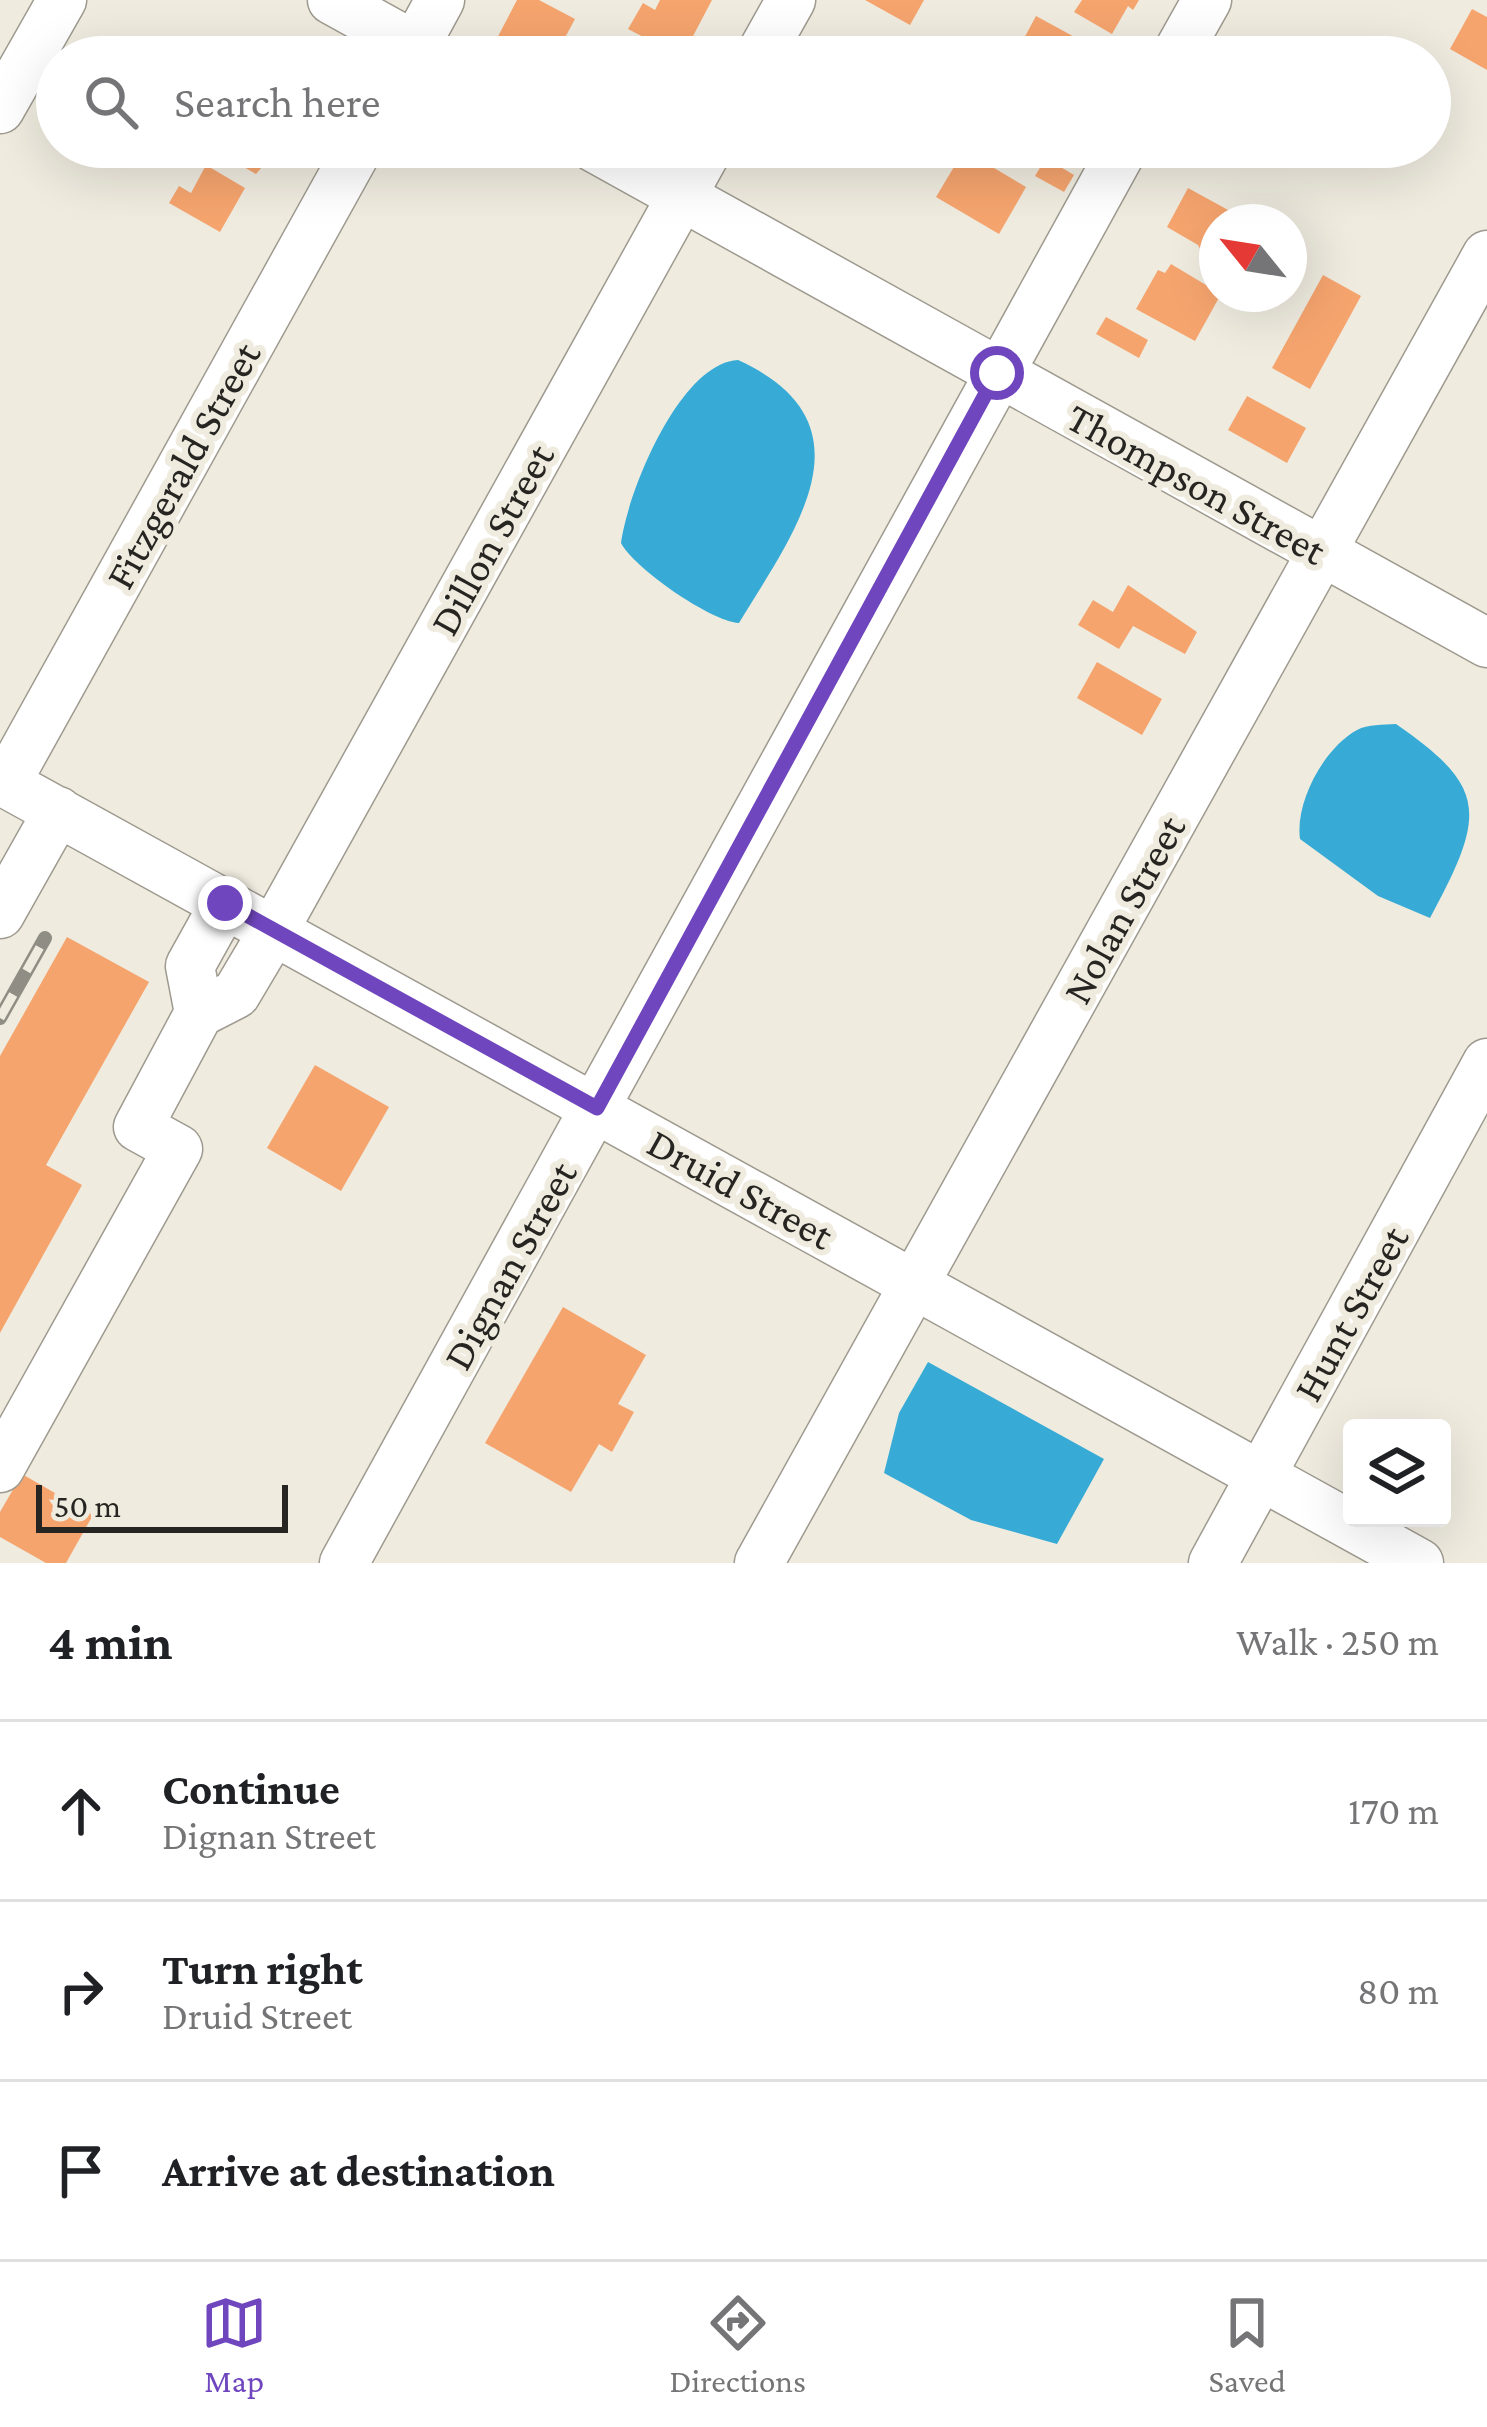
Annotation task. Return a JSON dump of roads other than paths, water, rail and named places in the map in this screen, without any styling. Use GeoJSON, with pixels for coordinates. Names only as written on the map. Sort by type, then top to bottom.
{"type":"FeatureCollection","features":[{"type":"Feature","properties":{"kind":"street"},"geometry":{"type":"LineString","coordinates":[[42,36],[62,0]]}},
{"type":"Feature","properties":{"kind":"street"},"geometry":{"type":"LineString","coordinates":[[332,0],[392,36]]}},
{"type":"Feature","properties":{"kind":"street"},"geometry":{"type":"LineString","coordinates":[[426,36],[440,0]]}},
{"type":"Feature","properties":{"kind":"street"},"geometry":{"type":"LineString","coordinates":[[770,36],[790,0]]}},
{"type":"Feature","properties":{"kind":"street"},"geometry":{"type":"LineString","coordinates":[[1187,36],[1207,0]]}},
{"type":"Feature","properties":{"kind":"street"},"geometry":{"type":"LineString","coordinates":[[0,109],[36,46]]}},
{"type":"Feature","properties":{"kind":"street","name":"Fitzgerald Street"},"geometry":{"type":"LineString","coordinates":[[3,781],[347,168]]}},
{"type":"Feature","properties":{"kind":"street","name":"Thompson Street"},"geometry":{"type":"LineString","coordinates":[[630,168],[1487,643]]}},
{"type":"Feature","properties":{"kind":"street","name":"Dillon Street"},"geometry":{"type":"LineString","coordinates":[[199,1013],[236,994],[274,930],[697,168]]}},
{"type":"Feature","properties":{"kind":"street","name":"Dignan Street"},"geometry":{"type":"LineString","coordinates":[[344,1563],[1112,168]]}},
{"type":"Feature","properties":{"kind":"street","name":"Nolan Street"},"geometry":{"type":"LineString","coordinates":[[759,1563],[1487,255]]}},
{"type":"Feature","properties":{"kind":"street","name":"Druid Street"},"geometry":{"type":"LineString","coordinates":[[3,781],[1419,1563]]}},
{"type":"Feature","properties":{"kind":"street"},"geometry":{"type":"LineString","coordinates":[[0,914],[58,812]]}},
{"type":"Feature","properties":{"kind":"street"},"geometry":{"type":"LineString","coordinates":[[0,1468],[178,1149],[138,1127],[199,1013],[190,966],[225,903]]}},
{"type":"Feature","properties":{"kind":"street","name":"Hunt Street"},"geometry":{"type":"LineString","coordinates":[[1213,1563],[1487,1063]]}},
{"type":"Feature","properties":{"kind":"water"},"geometry":{"type":"Polygon","coordinates":[[[738,360],[780,386],[805,415],[814,447],[812,481],[800,517],[739,623],[674,592],[621,543],[646,463],[677,406],[717,367],[738,360]]]}},
{"type":"Feature","properties":{"kind":"water"},"geometry":{"type":"Polygon","coordinates":[[[1396,724],[1448,766],[1462,785],[1468,805],[1462,852],[1430,918],[1378,896],[1300,839],[1307,793],[1333,749],[1361,728],[1396,724]]]}},
{"type":"Feature","properties":{"kind":"water"},"geometry":{"type":"Polygon","coordinates":[[[928,1362],[1104,1459],[1057,1544],[971,1520],[884,1473],[899,1413],[928,1362]]]}},
{"type":"Feature","properties":{"kind":"railway"},"geometry":{"type":"LineString","coordinates":[[0,1018],[45,938]]}}]}
